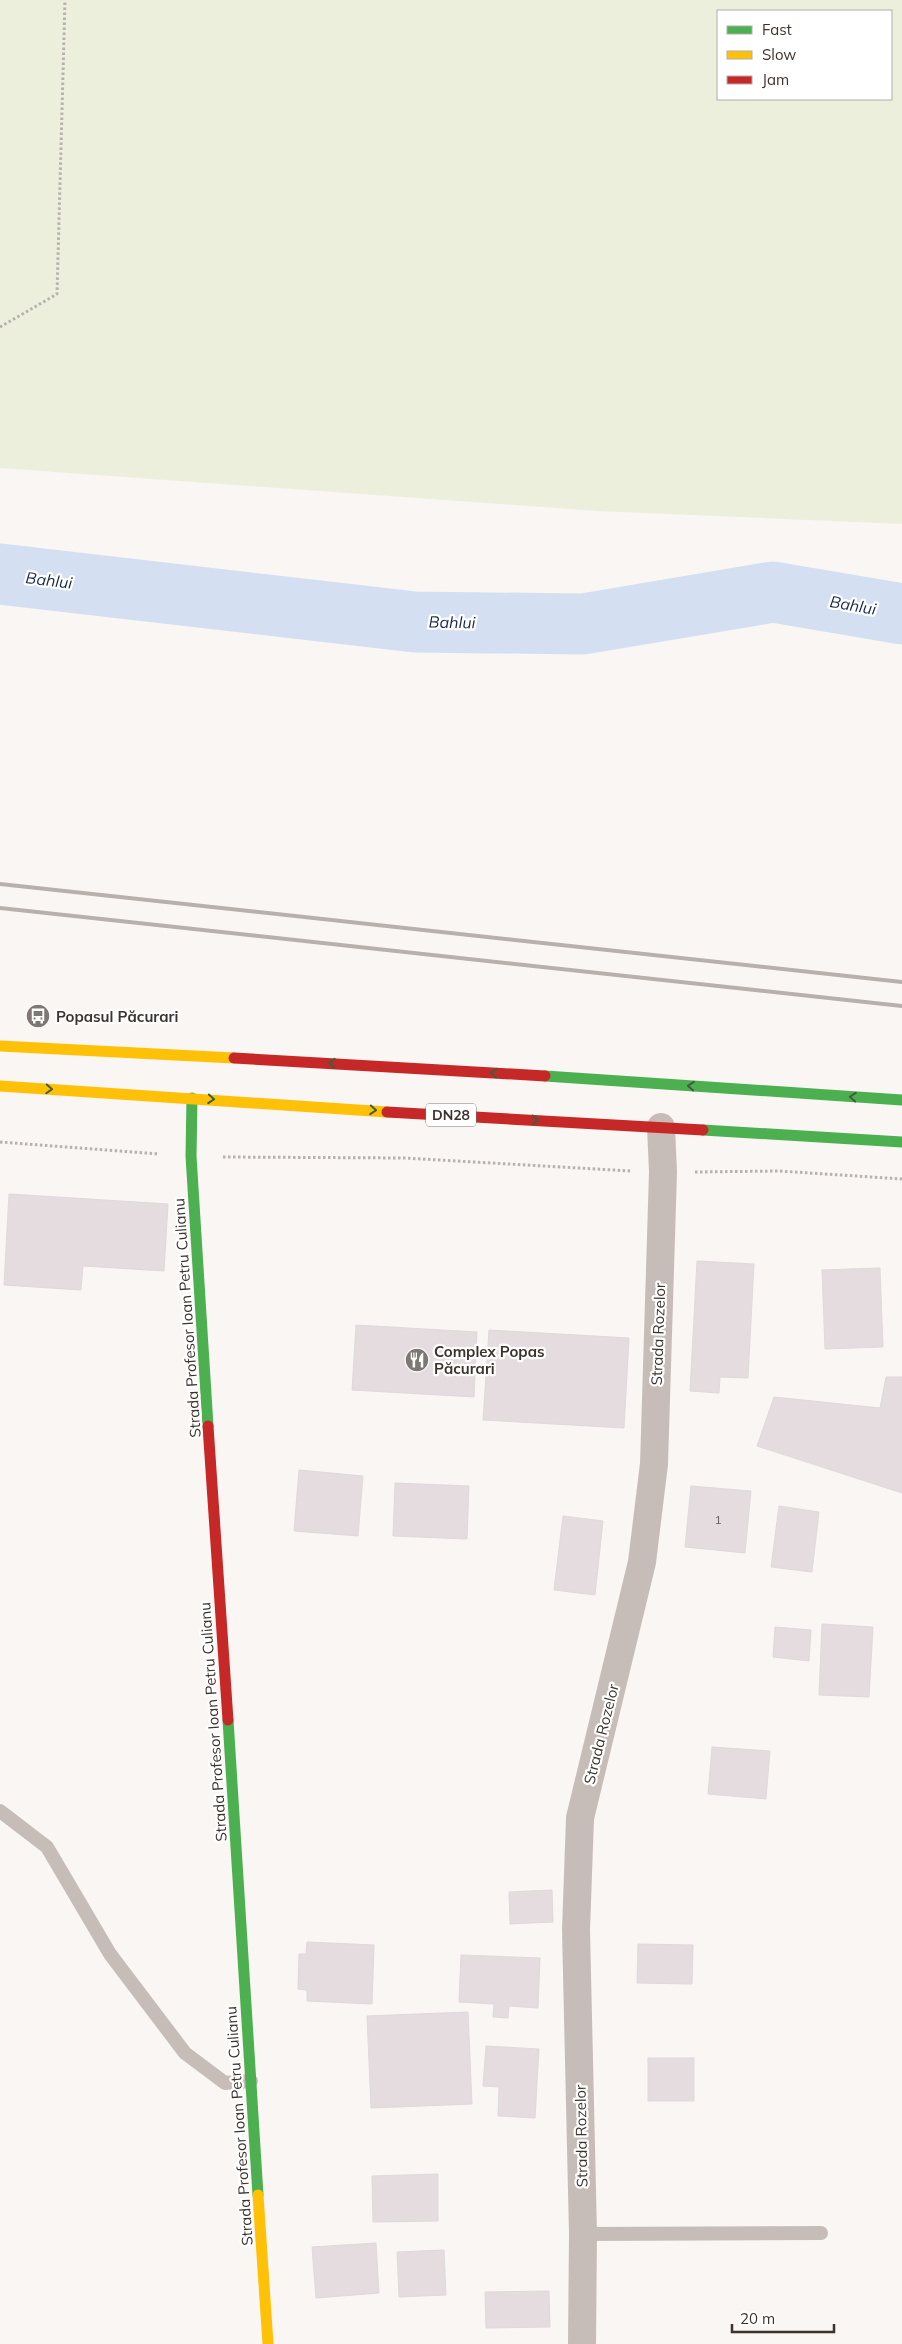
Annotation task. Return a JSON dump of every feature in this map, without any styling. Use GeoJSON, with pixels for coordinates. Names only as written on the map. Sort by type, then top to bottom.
{"type":"FeatureCollection","features":[{"type":"Feature","properties":{"kind":"main road"},"geometry":{"type":"LineString","coordinates":[[0,1046],[441,1069],[902,1100]]}},
{"type":"Feature","properties":{"kind":"main road","name":"DN28"},"geometry":{"type":"LineString","coordinates":[[0,1086],[407,1113],[661,1126],[902,1142]]}},
{"type":"Feature","properties":{"kind":"main road","name":"Strada Profesor Ioan Petru Culianu"},"geometry":{"type":"LineString","coordinates":[[192,1098],[191,1156],[268,2344]]}},
{"type":"Feature","properties":{"kind":"street","name":"Strada Rozelor"},"geometry":{"type":"LineString","coordinates":[[582,2344],[584,2234],[576,1930],[580,1818],[643,1552],[654,1464],[663,1172],[661,1126]]}},
{"type":"Feature","properties":{"kind":"lane"},"geometry":{"type":"LineString","coordinates":[[0,1811],[47,1847],[110,1954],[185,2053],[225,2083],[251,2081]]}},
{"type":"Feature","properties":{"kind":"lane"},"geometry":{"type":"LineString","coordinates":[[584,2234],[821,2232]]}},
{"type":"Feature","properties":{"kind":"path"},"geometry":{"type":"LineString","coordinates":[[0,327],[57,294],[65,0]]}},
{"type":"Feature","properties":{"kind":"path"},"geometry":{"type":"LineString","coordinates":[[0,1142],[191,1156],[404,1158],[663,1172],[779,1171],[902,1179]]}},
{"type":"Feature","properties":{"kind":"green space"},"geometry":{"type":"Polygon","coordinates":[[[0,0],[902,0],[902,524],[597,511],[0,468],[0,0]]]}},
{"type":"Feature","properties":{"kind":"building"},"geometry":{"type":"Polygon","coordinates":[[[9,1194],[168,1204],[164,1271],[83,1266],[81,1290],[4,1285],[9,1194]]]}},
{"type":"Feature","properties":{"kind":"building"},"geometry":{"type":"Polygon","coordinates":[[[697,1261],[754,1264],[748,1378],[720,1377],[719,1393],[690,1391],[697,1261]]]}},
{"type":"Feature","properties":{"kind":"building"},"geometry":{"type":"Polygon","coordinates":[[[880,1268],[883,1347],[825,1349],[822,1270],[880,1268]]]}},
{"type":"Feature","properties":{"kind":"building"},"geometry":{"type":"Polygon","coordinates":[[[356,1325],[477,1332],[474,1397],[352,1390],[356,1325]]]}},
{"type":"Feature","properties":{"kind":"building"},"geometry":{"type":"Polygon","coordinates":[[[489,1330],[629,1338],[624,1428],[483,1420],[489,1330]]]}},
{"type":"Feature","properties":{"kind":"building"},"geometry":{"type":"Polygon","coordinates":[[[886,1377],[902,1377],[902,1493],[757,1446],[774,1397],[880,1408],[886,1377]]]}},
{"type":"Feature","properties":{"kind":"building"},"geometry":{"type":"Polygon","coordinates":[[[299,1470],[363,1476],[358,1536],[294,1531],[299,1470]]]}},
{"type":"Feature","properties":{"kind":"building"},"geometry":{"type":"Polygon","coordinates":[[[395,1483],[469,1486],[467,1539],[393,1536],[395,1483]]]}},
{"type":"Feature","properties":{"kind":"building"},"geometry":{"type":"Polygon","coordinates":[[[691,1486],[751,1491],[745,1553],[685,1547],[691,1486]]]}},
{"type":"Feature","properties":{"kind":"building"},"geometry":{"type":"Polygon","coordinates":[[[779,1506],[819,1512],[812,1572],[771,1567],[779,1506]]]}},
{"type":"Feature","properties":{"kind":"building"},"geometry":{"type":"Polygon","coordinates":[[[563,1516],[603,1521],[595,1595],[554,1590],[563,1516]]]}},
{"type":"Feature","properties":{"kind":"building"},"geometry":{"type":"Polygon","coordinates":[[[822,1624],[873,1627],[869,1697],[819,1695],[822,1624]]]}},
{"type":"Feature","properties":{"kind":"building"},"geometry":{"type":"Polygon","coordinates":[[[775,1627],[811,1630],[809,1661],[773,1657],[775,1627]]]}},
{"type":"Feature","properties":{"kind":"building"},"geometry":{"type":"Polygon","coordinates":[[[712,1747],[770,1751],[766,1799],[708,1794],[712,1747]]]}},
{"type":"Feature","properties":{"kind":"building"},"geometry":{"type":"Polygon","coordinates":[[[552,1890],[553,1922],[510,1924],[509,1892],[552,1890]]]}},
{"type":"Feature","properties":{"kind":"building"},"geometry":{"type":"Polygon","coordinates":[[[307,1942],[374,1945],[372,2004],[307,2001],[307,1990],[298,1989],[299,1954],[306,1954],[307,1942]]]}},
{"type":"Feature","properties":{"kind":"building"},"geometry":{"type":"Polygon","coordinates":[[[638,1944],[693,1945],[692,1984],[637,1983],[638,1944]]]}},
{"type":"Feature","properties":{"kind":"building"},"geometry":{"type":"Polygon","coordinates":[[[461,1955],[540,1958],[538,2008],[509,2006],[508,2018],[493,2017],[494,2004],[459,2002],[461,1955]]]}},
{"type":"Feature","properties":{"kind":"building"},"geometry":{"type":"Polygon","coordinates":[[[468,2012],[472,2104],[371,2108],[367,2016],[468,2012]]]}},
{"type":"Feature","properties":{"kind":"building"},"geometry":{"type":"Polygon","coordinates":[[[486,2046],[539,2049],[535,2118],[498,2116],[499,2087],[483,2086],[486,2046]]]}},
{"type":"Feature","properties":{"kind":"building"},"geometry":{"type":"Polygon","coordinates":[[[648,2058],[694,2058],[694,2101],[648,2101],[648,2058]]]}},
{"type":"Feature","properties":{"kind":"building"},"geometry":{"type":"Polygon","coordinates":[[[438,2174],[438,2221],[373,2222],[372,2176],[438,2174]]]}},
{"type":"Feature","properties":{"kind":"building"},"geometry":{"type":"Polygon","coordinates":[[[376,2243],[379,2293],[316,2298],[312,2247],[376,2243]]]}},
{"type":"Feature","properties":{"kind":"building"},"geometry":{"type":"Polygon","coordinates":[[[444,2250],[446,2295],[399,2297],[397,2252],[444,2250]]]}},
{"type":"Feature","properties":{"kind":"building"},"geometry":{"type":"Polygon","coordinates":[[[549,2291],[550,2327],[486,2328],[485,2292],[549,2291]]]}},
{"type":"Feature","properties":{"kind":"waterway","name":"Bahlui"},"geometry":{"type":"LineString","coordinates":[[0,574],[415,622],[583,624],[773,592],[902,614]]}},
{"type":"Feature","properties":{"kind":"railway"},"geometry":{"type":"LineString","coordinates":[[0,884],[902,982]]}},
{"type":"Feature","properties":{"kind":"railway"},"geometry":{"type":"LineString","coordinates":[[0,908],[902,1006]]}},
{"type":"Feature","properties":{"kind":"traffic: fast"},"geometry":{"type":"LineString","coordinates":[[545,1076],[902,1100]]}},
{"type":"Feature","properties":{"kind":"traffic: fast"},"geometry":{"type":"LineString","coordinates":[[192,1098],[191,1156],[208,1426]]}},
{"type":"Feature","properties":{"kind":"traffic: fast"},"geometry":{"type":"LineString","coordinates":[[703,1130],[902,1142]]}},
{"type":"Feature","properties":{"kind":"traffic: fast"},"geometry":{"type":"LineString","coordinates":[[228,1720],[258,2195]]}},
{"type":"Feature","properties":{"kind":"traffic: slow"},"geometry":{"type":"LineString","coordinates":[[0,1046],[234,1058]]}},
{"type":"Feature","properties":{"kind":"traffic: slow"},"geometry":{"type":"LineString","coordinates":[[0,1086],[387,1112]]}},
{"type":"Feature","properties":{"kind":"traffic: slow"},"geometry":{"type":"LineString","coordinates":[[258,2195],[268,2344]]}},
{"type":"Feature","properties":{"kind":"traffic: jam"},"geometry":{"type":"LineString","coordinates":[[234,1058],[545,1076]]}},
{"type":"Feature","properties":{"kind":"traffic: jam"},"geometry":{"type":"LineString","coordinates":[[387,1112],[703,1130]]}},
{"type":"Feature","properties":{"kind":"traffic: jam"},"geometry":{"type":"LineString","coordinates":[[208,1426],[228,1720]]}},
{"type":"Feature","properties":{"kind":"place","name":"Popasul Păcurari"},"geometry":{"type":"Point","coordinates":[38,1016]}},
{"type":"Feature","properties":{"kind":"place","name":"Complex Popas Păcurari"},"geometry":{"type":"Point","coordinates":[417,1360]}}]}
